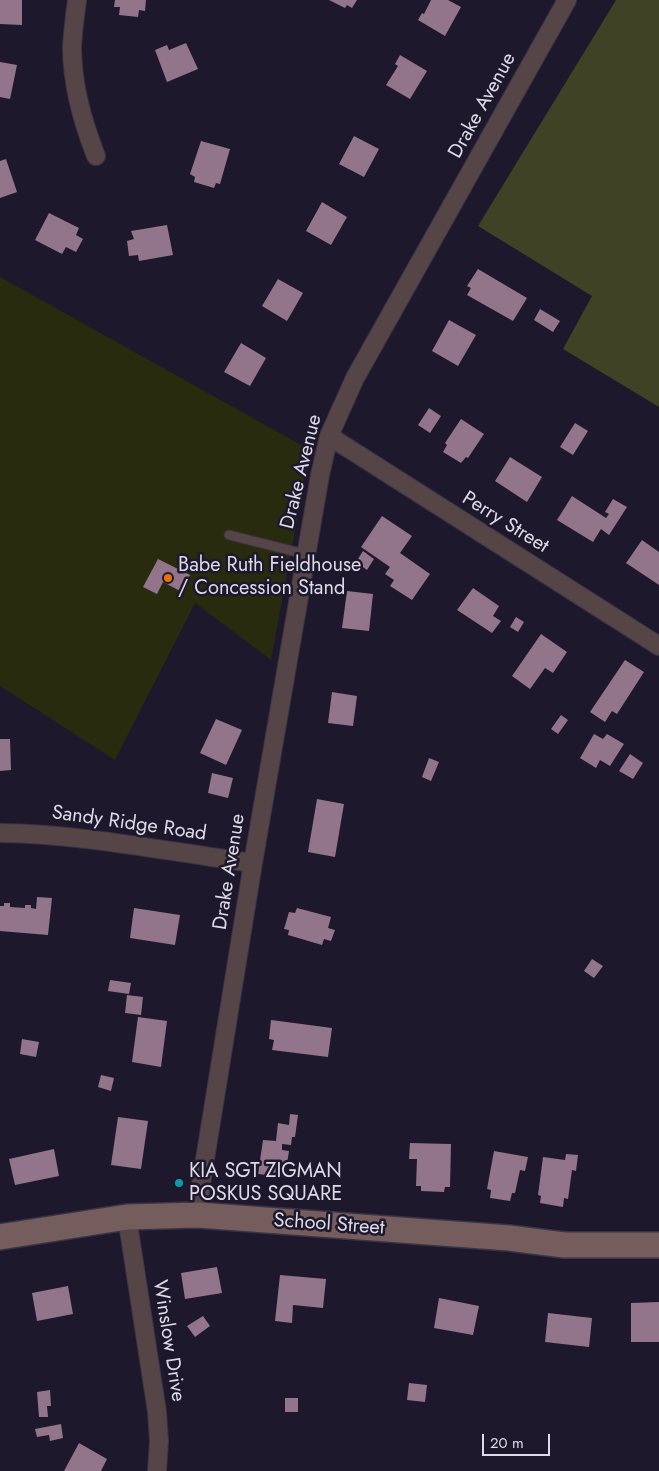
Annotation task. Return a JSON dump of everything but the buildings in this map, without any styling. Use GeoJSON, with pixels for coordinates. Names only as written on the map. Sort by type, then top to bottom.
{"type":"FeatureCollection","features":[{"type":"Feature","properties":{"kind":"street"},"geometry":{"type":"LineString","coordinates":[[77,0],[72,46],[73,62],[84,124],[96,156]]}},
{"type":"Feature","properties":{"kind":"street","name":"Drake Avenue"},"geometry":{"type":"LineString","coordinates":[[198,1215],[253,863],[305,554],[329,436],[355,378],[568,0]]}},
{"type":"Feature","properties":{"kind":"street","name":"Perry Street"},"geometry":{"type":"LineString","coordinates":[[329,436],[659,646]]}},
{"type":"Feature","properties":{"kind":"street","name":"Sandy Ridge Road"},"geometry":{"type":"LineString","coordinates":[[0,833],[89,838],[253,863]]}},
{"type":"Feature","properties":{"kind":"street","name":"School Street"},"geometry":{"type":"LineString","coordinates":[[0,1237],[127,1217],[198,1215],[509,1238],[564,1245],[659,1245]]}},
{"type":"Feature","properties":{"kind":"street","name":"Winslow Drive"},"geometry":{"type":"LineString","coordinates":[[127,1217],[157,1412],[159,1441],[157,1471]]}},
{"type":"Feature","properties":{"kind":"lane"},"geometry":{"type":"LineString","coordinates":[[229,535],[305,554]]}},
{"type":"Feature","properties":{"kind":"green space"},"geometry":{"type":"Polygon","coordinates":[[[616,0],[659,0],[659,407],[563,349],[592,296],[478,226],[616,0]]]}},
{"type":"Feature","properties":{"kind":"green space"},"geometry":{"type":"Polygon","coordinates":[[[0,277],[310,450],[271,660],[195,603],[115,760],[0,686],[0,277]]]}},
{"type":"Feature","properties":{"kind":"place","name":"Babe Ruth Fieldhouse / Concession Stand"},"geometry":{"type":"Point","coordinates":[168,578]}},
{"type":"Feature","properties":{"kind":"place","name":"KIA SGT ZIGMAN POSKUS SQUARE"},"geometry":{"type":"Point","coordinates":[179,1183]}}]}
